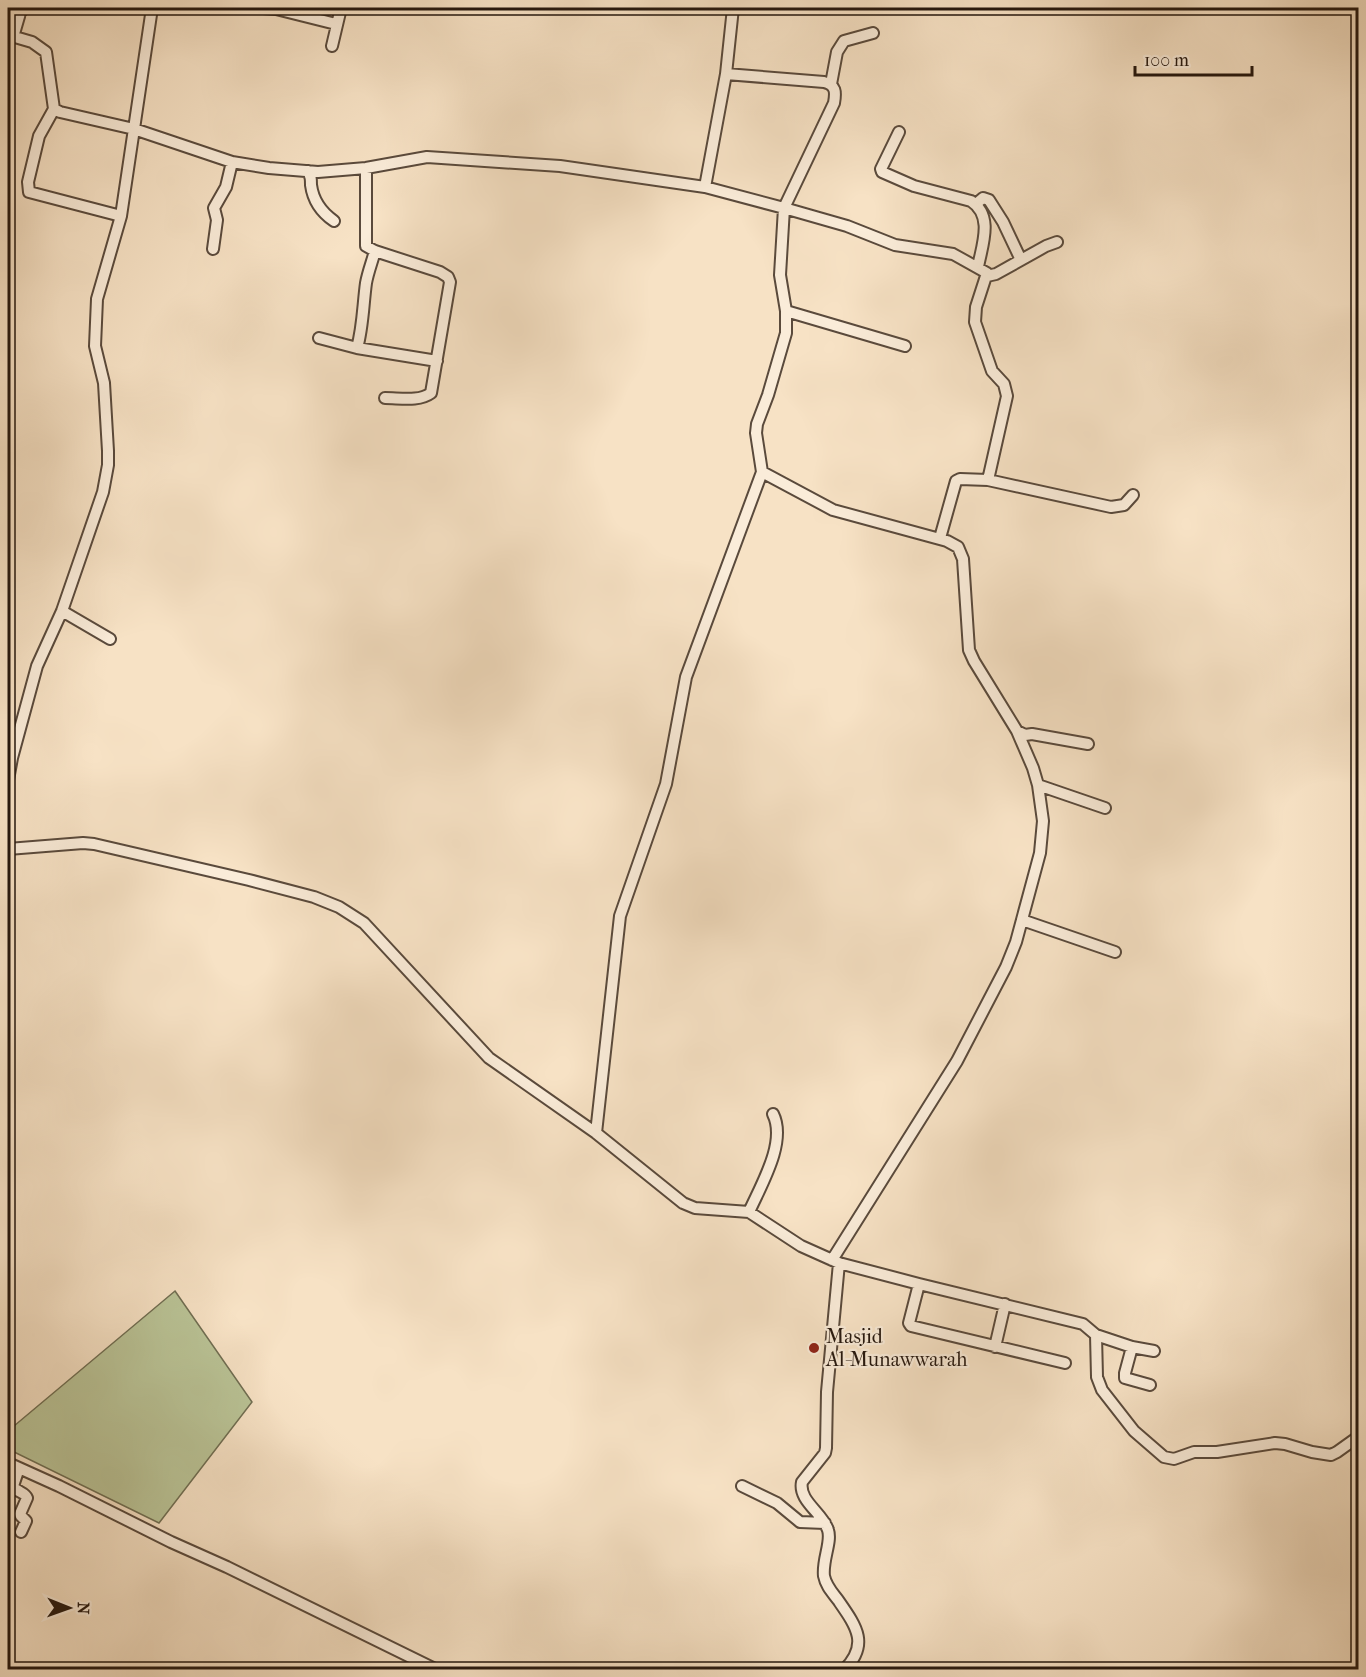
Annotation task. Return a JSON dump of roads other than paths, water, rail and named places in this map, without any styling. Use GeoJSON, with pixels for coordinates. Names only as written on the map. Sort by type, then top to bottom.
{"type":"FeatureCollection","features":[{"type":"Feature","properties":{"kind":"street"},"geometry":{"type":"LineString","coordinates":[[24,8],[10,36],[32,42],[46,52],[54,109],[39,136],[27,188],[29,192],[121,216]]}},
{"type":"Feature","properties":{"kind":"street"},"geometry":{"type":"LineString","coordinates":[[8,780],[37,666],[62,611],[103,492],[107,471],[105,394],[95,346],[97,307],[99,291],[121,216],[152,8]]}},
{"type":"Feature","properties":{"kind":"street"},"geometry":{"type":"LineString","coordinates":[[263,8],[276,9],[336,24]]}},
{"type":"Feature","properties":{"kind":"street"},"geometry":{"type":"LineString","coordinates":[[332,46],[341,8]]}},
{"type":"Feature","properties":{"kind":"street"},"geometry":{"type":"LineString","coordinates":[[705,187],[726,74],[733,8]]}},
{"type":"Feature","properties":{"kind":"street"},"geometry":{"type":"LineString","coordinates":[[831,84],[837,52],[844,41],[873,33]]}},
{"type":"Feature","properties":{"kind":"street"},"geometry":{"type":"LineString","coordinates":[[596,1133],[620,916],[666,784],[686,677],[762,472],[756,429],[786,333],[786,311],[780,275],[784,208],[836,95],[835,88],[831,84],[726,74]]}},
{"type":"Feature","properties":{"kind":"street"},"geometry":{"type":"LineString","coordinates":[[54,109],[134,129],[232,162],[279,169],[318,172],[366,168],[427,157],[560,166],[705,187],[847,226],[895,245],[953,254],[986,272],[987,276],[976,307],[975,322],[992,371],[1004,384],[1007,396],[988,480]]}},
{"type":"Feature","properties":{"kind":"street"},"geometry":{"type":"LineString","coordinates":[[899,132],[881,167],[882,172],[914,186],[976,204],[984,217],[985,225],[978,267]]}},
{"type":"Feature","properties":{"kind":"street"},"geometry":{"type":"LineString","coordinates":[[213,249],[217,220],[214,208],[226,187],[232,162]]}},
{"type":"Feature","properties":{"kind":"street"},"geometry":{"type":"LineString","coordinates":[[366,168],[366,246],[440,272],[448,277],[450,282],[431,393],[420,398],[385,398]]}},
{"type":"Feature","properties":{"kind":"street"},"geometry":{"type":"LineString","coordinates":[[308,171],[312,178],[311,186],[319,208],[334,221]]}},
{"type":"Feature","properties":{"kind":"street"},"geometry":{"type":"LineString","coordinates":[[976,204],[983,198],[989,200],[1003,222],[1021,260]]}},
{"type":"Feature","properties":{"kind":"street"},"geometry":{"type":"LineString","coordinates":[[987,276],[996,274],[1057,242]]}},
{"type":"Feature","properties":{"kind":"street"},"geometry":{"type":"LineString","coordinates":[[357,348],[362,332],[361,320],[367,281],[375,251]]}},
{"type":"Feature","properties":{"kind":"street"},"geometry":{"type":"LineString","coordinates":[[786,311],[905,346]]}},
{"type":"Feature","properties":{"kind":"street"},"geometry":{"type":"LineString","coordinates":[[319,338],[357,348],[437,361]]}},
{"type":"Feature","properties":{"kind":"street"},"geometry":{"type":"LineString","coordinates":[[762,472],[833,510],[940,538],[958,547],[963,559],[968,645],[971,654],[1017,731],[1038,785],[1043,820],[1040,853],[1012,954],[1006,967],[970,1038],[836,1261],[826,1448],[825,1453],[801,1486],[804,1496],[829,1531],[824,1560],[826,1585],[858,1633],[859,1645],[855,1657],[844,1670]]}},
{"type":"Feature","properties":{"kind":"street"},"geometry":{"type":"LineString","coordinates":[[940,538],[956,481],[988,480],[1111,507],[1124,505],[1133,495]]}},
{"type":"Feature","properties":{"kind":"street"},"geometry":{"type":"LineString","coordinates":[[62,611],[110,639]]}},
{"type":"Feature","properties":{"kind":"street"},"geometry":{"type":"LineString","coordinates":[[1017,731],[1025,735],[1032,734],[1089,744]]}},
{"type":"Feature","properties":{"kind":"street"},"geometry":{"type":"LineString","coordinates":[[1038,785],[1106,808]]}},
{"type":"Feature","properties":{"kind":"street"},"geometry":{"type":"LineString","coordinates":[[8,849],[94,844],[249,880],[314,897],[339,907],[364,923],[489,1058],[596,1133],[688,1206],[749,1212],[801,1246],[836,1261],[919,1284],[1078,1322],[1096,1335],[1132,1347],[1154,1351]]}},
{"type":"Feature","properties":{"kind":"street"},"geometry":{"type":"LineString","coordinates":[[1022,920],[1115,952]]}},
{"type":"Feature","properties":{"kind":"street"},"geometry":{"type":"LineString","coordinates":[[749,1212],[776,1146],[778,1128],[773,1114]]}},
{"type":"Feature","properties":{"kind":"street"},"geometry":{"type":"LineString","coordinates":[[919,1284],[909,1325],[1065,1363]]}},
{"type":"Feature","properties":{"kind":"street"},"geometry":{"type":"LineString","coordinates":[[995,1347],[1005,1304]]}},
{"type":"Feature","properties":{"kind":"street"},"geometry":{"type":"LineString","coordinates":[[1096,1335],[1097,1377],[1101,1390],[1134,1431],[1164,1457],[1174,1459],[1194,1452],[1217,1452],[1275,1443],[1327,1455],[1334,1454],[1359,1437]]}},
{"type":"Feature","properties":{"kind":"street"},"geometry":{"type":"LineString","coordinates":[[1132,1347],[1125,1378],[1150,1385]]}},
{"type":"Feature","properties":{"kind":"street"},"geometry":{"type":"LineString","coordinates":[[8,1463],[437,1670]]}},
{"type":"Feature","properties":{"kind":"street"},"geometry":{"type":"LineString","coordinates":[[19,1468],[13,1486],[27,1498],[20,1514],[26,1521],[21,1532]]}},
{"type":"Feature","properties":{"kind":"street"},"geometry":{"type":"LineString","coordinates":[[742,1486],[777,1503],[800,1522],[825,1523]]}},
{"type":"Feature","properties":{"kind":"place","name":"Masjid Al-Munawwarah"},"geometry":{"type":"Point","coordinates":[814,1348]}}]}
